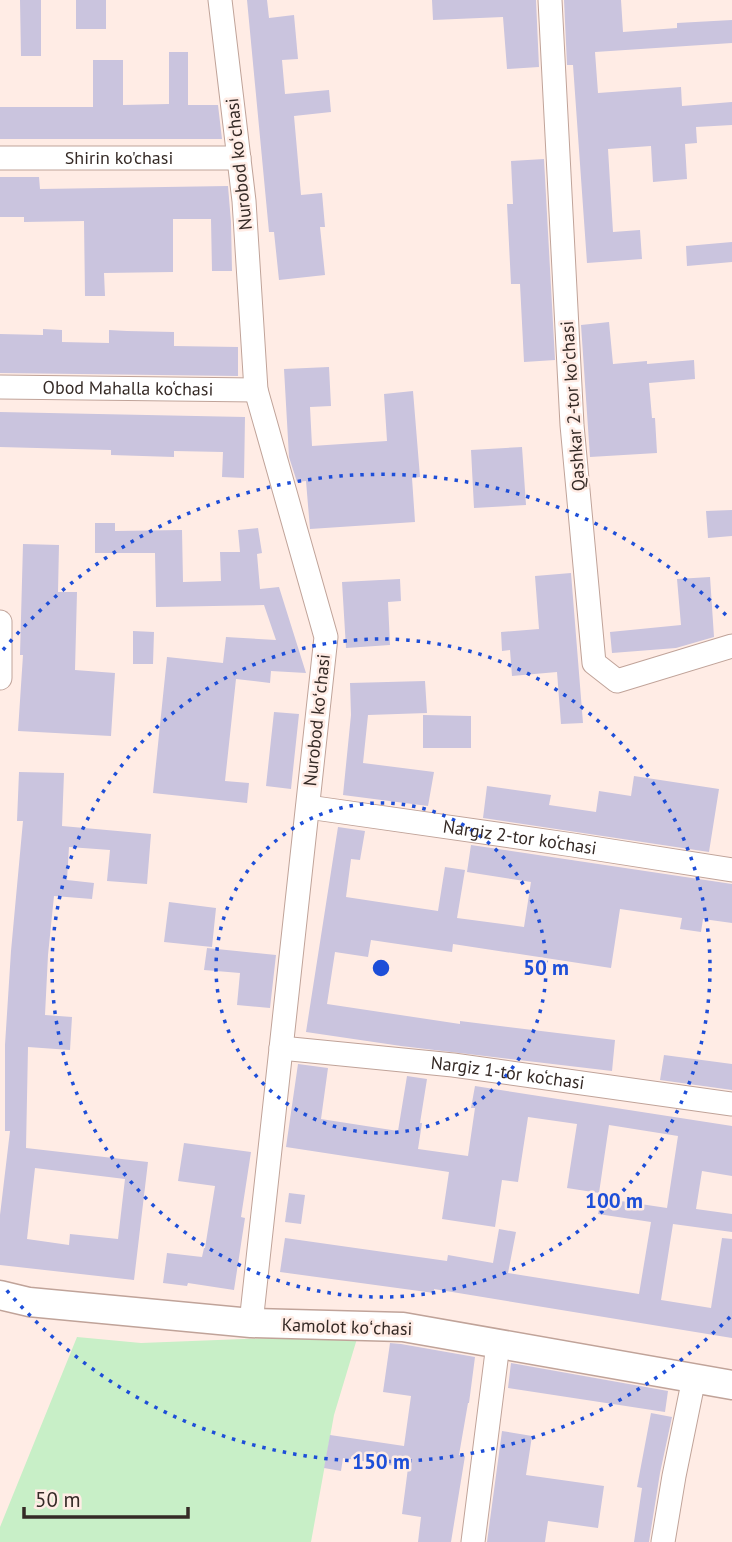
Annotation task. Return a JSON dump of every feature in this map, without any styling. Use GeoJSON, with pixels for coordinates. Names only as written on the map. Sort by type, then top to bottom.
{"type":"FeatureCollection","features":[{"type":"Feature","properties":{"kind":"street","name":"Nurobod koʻchasi"},"geometry":{"type":"LineString","coordinates":[[220,0],[244,201],[257,390],[326,637],[251,1323]]}},
{"type":"Feature","properties":{"kind":"street","name":"Qashkar 2-tor koʼchasi"},"geometry":{"type":"LineString","coordinates":[[550,0],[572,425],[594,663],[617,681],[732,646]]}},
{"type":"Feature","properties":{"kind":"street","name":"Shirin ko'chasi"},"geometry":{"type":"LineString","coordinates":[[0,158],[239,158]]}},
{"type":"Feature","properties":{"kind":"street","name":"Obod Mahalla ko‘chasi"},"geometry":{"type":"LineString","coordinates":[[0,387],[257,390]]}},
{"type":"Feature","properties":{"kind":"street"},"geometry":{"type":"LineString","coordinates":[[0,622],[0,678]]}},
{"type":"Feature","properties":{"kind":"street","name":"Nargiz 2-tor ko‘chasi"},"geometry":{"type":"LineString","coordinates":[[307,807],[732,870]]}},
{"type":"Feature","properties":{"kind":"street","name":"Nargiz 1-tor ko‘chasi"},"geometry":{"type":"LineString","coordinates":[[281,1048],[453,1065],[732,1104]]}},
{"type":"Feature","properties":{"kind":"street","name":"Kamolot koʻchasi"},"geometry":{"type":"LineString","coordinates":[[0,1295],[29,1302],[251,1323],[403,1327],[732,1385]]}},
{"type":"Feature","properties":{"kind":"street"},"geometry":{"type":"LineString","coordinates":[[473,1542],[498,1343]]}},
{"type":"Feature","properties":{"kind":"street"},"geometry":{"type":"LineString","coordinates":[[663,1542],[694,1378]]}},
{"type":"Feature","properties":{"kind":"green space"},"geometry":{"type":"Polygon","coordinates":[[[359,1332],[334,1415],[311,1542],[0,1542],[0,1527],[77,1337],[141,1343],[359,1332]]]}},
{"type":"Feature","properties":{"kind":"building"},"geometry":{"type":"Polygon","coordinates":[[[20,0],[41,0],[41,56],[21,56],[20,0]]]}},
{"type":"Feature","properties":{"kind":"building"},"geometry":{"type":"Polygon","coordinates":[[[76,0],[106,0],[106,29],[76,29],[76,0]]]}},
{"type":"Feature","properties":{"kind":"building"},"geometry":{"type":"Polygon","coordinates":[[[247,0],[267,0],[269,18],[294,15],[298,59],[282,60],[285,94],[329,90],[331,112],[294,116],[301,195],[322,193],[325,227],[320,227],[325,275],[279,280],[274,232],[269,232],[247,0]]]}},
{"type":"Feature","properties":{"kind":"building"},"geometry":{"type":"Polygon","coordinates":[[[432,0],[536,0],[539,67],[507,69],[503,17],[433,20],[432,0]]]}},
{"type":"Feature","properties":{"kind":"building"},"geometry":{"type":"Polygon","coordinates":[[[564,0],[621,0],[623,32],[677,28],[677,23],[732,20],[732,43],[595,52],[598,93],[681,87],[682,106],[732,102],[732,125],[696,127],[697,143],[685,144],[687,179],[653,182],[651,146],[608,149],[613,232],[640,230],[642,259],[587,263],[573,65],[567,65],[564,0]]]}},
{"type":"Feature","properties":{"kind":"building"},"geometry":{"type":"Polygon","coordinates":[[[169,52],[188,52],[188,105],[218,105],[222,139],[0,139],[0,107],[93,107],[93,60],[123,60],[123,105],[169,104],[169,52]]]}},
{"type":"Feature","properties":{"kind":"building"},"geometry":{"type":"Polygon","coordinates":[[[544,159],[555,360],[524,362],[520,284],[511,284],[507,204],[513,204],[511,161],[544,159]]]}},
{"type":"Feature","properties":{"kind":"building"},"geometry":{"type":"Polygon","coordinates":[[[0,177],[39,177],[40,189],[228,186],[232,271],[212,271],[211,219],[173,219],[173,272],[104,273],[105,296],[85,296],[84,221],[24,222],[24,217],[0,217],[0,177]]]}},
{"type":"Feature","properties":{"kind":"building"},"geometry":{"type":"Polygon","coordinates":[[[732,242],[732,262],[687,266],[686,246],[732,242]]]}},
{"type":"Feature","properties":{"kind":"building"},"geometry":{"type":"Polygon","coordinates":[[[609,322],[613,364],[694,360],[695,379],[649,383],[657,453],[590,457],[581,325],[609,322]]]}},
{"type":"Feature","properties":{"kind":"building"},"geometry":{"type":"Polygon","coordinates":[[[43,329],[62,330],[62,342],[109,343],[109,330],[174,332],[174,346],[238,347],[238,376],[0,373],[0,334],[43,335],[43,329]]]}},
{"type":"Feature","properties":{"kind":"building"},"geometry":{"type":"Polygon","coordinates":[[[329,367],[331,406],[310,407],[312,446],[387,441],[384,394],[413,391],[420,477],[412,478],[415,522],[310,529],[306,481],[297,482],[289,457],[284,369],[329,367]]]}},
{"type":"Feature","properties":{"kind":"building"},"geometry":{"type":"Polygon","coordinates":[[[0,412],[245,417],[244,478],[222,477],[223,452],[174,451],[174,457],[111,455],[111,450],[0,447],[0,412]]]}},
{"type":"Feature","properties":{"kind":"building"},"geometry":{"type":"Polygon","coordinates":[[[522,447],[526,505],[474,508],[471,450],[522,447]]]}},
{"type":"Feature","properties":{"kind":"building"},"geometry":{"type":"Polygon","coordinates":[[[732,510],[732,536],[708,538],[706,511],[732,510]]]}},
{"type":"Feature","properties":{"kind":"building"},"geometry":{"type":"Polygon","coordinates":[[[95,523],[115,523],[115,531],[182,530],[183,582],[221,581],[220,552],[240,552],[238,530],[258,528],[262,553],[257,554],[260,589],[279,587],[306,673],[271,671],[270,683],[236,679],[225,781],[249,783],[247,803],[153,793],[167,657],[223,663],[226,637],[276,640],[264,605],[156,607],[155,553],[95,553],[95,523]]]}},
{"type":"Feature","properties":{"kind":"building"},"geometry":{"type":"Polygon","coordinates":[[[23,544],[59,545],[58,592],[77,592],[75,670],[115,673],[111,736],[18,731],[23,655],[20,655],[23,544]]]}},
{"type":"Feature","properties":{"kind":"building"},"geometry":{"type":"Polygon","coordinates":[[[571,573],[583,723],[561,724],[557,672],[512,676],[510,650],[502,651],[501,632],[539,629],[535,576],[571,573]]]}},
{"type":"Feature","properties":{"kind":"building"},"geometry":{"type":"Polygon","coordinates":[[[710,577],[714,637],[676,648],[612,653],[610,632],[681,625],[677,579],[710,577]]]}},
{"type":"Feature","properties":{"kind":"building"},"geometry":{"type":"Polygon","coordinates":[[[400,579],[401,601],[388,602],[390,645],[346,648],[342,582],[400,579]]]}},
{"type":"Feature","properties":{"kind":"building"},"geometry":{"type":"Polygon","coordinates":[[[133,631],[154,632],[153,664],[133,664],[133,631]]]}},
{"type":"Feature","properties":{"kind":"building"},"geometry":{"type":"Polygon","coordinates":[[[425,681],[427,713],[368,715],[363,763],[434,772],[428,806],[343,795],[351,715],[350,683],[425,681]]]}},
{"type":"Feature","properties":{"kind":"building"},"geometry":{"type":"Polygon","coordinates":[[[274,712],[299,714],[291,789],[266,786],[274,712]]]}},
{"type":"Feature","properties":{"kind":"building"},"geometry":{"type":"Polygon","coordinates":[[[423,715],[471,716],[471,748],[423,748],[423,715]]]}},
{"type":"Feature","properties":{"kind":"building"},"geometry":{"type":"Polygon","coordinates":[[[19,772],[64,773],[62,826],[151,834],[147,884],[107,881],[110,850],[69,847],[67,880],[94,883],[92,899],[54,896],[45,1015],[72,1017],[70,1050],[28,1047],[26,1148],[148,1162],[134,1280],[0,1265],[0,1215],[10,1131],[5,1131],[5,1045],[23,821],[17,821],[19,772]],[[35,1168],[27,1239],[69,1245],[70,1234],[118,1239],[125,1179],[35,1168]]]}},
{"type":"Feature","properties":{"kind":"building"},"geometry":{"type":"Polygon","coordinates":[[[634,776],[719,789],[709,852],[483,818],[487,786],[551,795],[549,805],[596,812],[599,791],[631,796],[634,776]]]}},
{"type":"Feature","properties":{"kind":"building"},"geometry":{"type":"Polygon","coordinates":[[[338,827],[365,831],[360,860],[351,859],[346,897],[438,911],[445,867],[465,870],[457,918],[524,927],[531,882],[467,872],[471,845],[732,884],[732,923],[703,919],[701,932],[680,929],[682,918],[620,909],[611,968],[453,944],[452,952],[371,940],[368,957],[335,952],[327,1004],[460,1024],[460,1021],[615,1040],[612,1071],[306,1032],[338,827]]]}},
{"type":"Feature","properties":{"kind":"building"},"geometry":{"type":"Polygon","coordinates":[[[169,902],[216,908],[212,947],[164,942],[169,902]]]}},
{"type":"Feature","properties":{"kind":"building"},"geometry":{"type":"Polygon","coordinates":[[[207,948],[276,955],[270,1008],[237,1005],[240,973],[204,970],[207,948]]]}},
{"type":"Feature","properties":{"kind":"building"},"geometry":{"type":"Polygon","coordinates":[[[664,1055],[732,1064],[732,1090],[660,1080],[664,1055]]]}},
{"type":"Feature","properties":{"kind":"building"},"geometry":{"type":"Polygon","coordinates":[[[298,1064],[328,1068],[321,1119],[398,1131],[407,1076],[427,1079],[418,1149],[468,1156],[475,1108],[471,1108],[475,1086],[732,1126],[732,1176],[702,1171],[696,1209],[732,1214],[732,1232],[673,1224],[661,1300],[711,1308],[722,1238],[732,1239],[732,1338],[434,1289],[434,1293],[280,1272],[285,1238],[447,1261],[448,1255],[493,1263],[499,1229],[516,1232],[508,1273],[639,1294],[651,1222],[598,1214],[601,1198],[667,1208],[678,1136],[609,1125],[599,1193],[567,1188],[577,1124],[528,1117],[518,1182],[502,1180],[495,1227],[442,1219],[449,1172],[286,1147],[298,1064]]]}},
{"type":"Feature","properties":{"kind":"building"},"geometry":{"type":"Polygon","coordinates":[[[184,1143],[251,1152],[241,1217],[245,1218],[234,1290],[188,1283],[187,1286],[163,1283],[167,1253],[202,1257],[215,1186],[178,1181],[184,1143]]]}},
{"type":"Feature","properties":{"kind":"building"},"geometry":{"type":"Polygon","coordinates":[[[289,1193],[305,1195],[301,1224],[285,1222],[289,1193]]]}},
{"type":"Feature","properties":{"kind":"building"},"geometry":{"type":"Polygon","coordinates":[[[390,1343],[475,1357],[459,1455],[465,1456],[451,1542],[418,1542],[421,1517],[402,1514],[408,1468],[343,1458],[341,1471],[324,1468],[330,1435],[404,1446],[411,1396],[383,1392],[390,1343]]]}},
{"type":"Feature","properties":{"kind":"building"},"geometry":{"type":"Polygon","coordinates":[[[511,1363],[668,1391],[665,1412],[508,1388],[511,1363]]]}},
{"type":"Feature","properties":{"kind":"building"},"geometry":{"type":"Polygon","coordinates":[[[651,1413],[672,1417],[649,1542],[634,1542],[642,1488],[637,1487],[651,1413]]]}},
{"type":"Feature","properties":{"kind":"building"},"geometry":{"type":"Polygon","coordinates":[[[502,1431],[532,1436],[526,1475],[604,1486],[598,1528],[548,1521],[545,1542],[487,1542],[502,1431]]]}}]}
